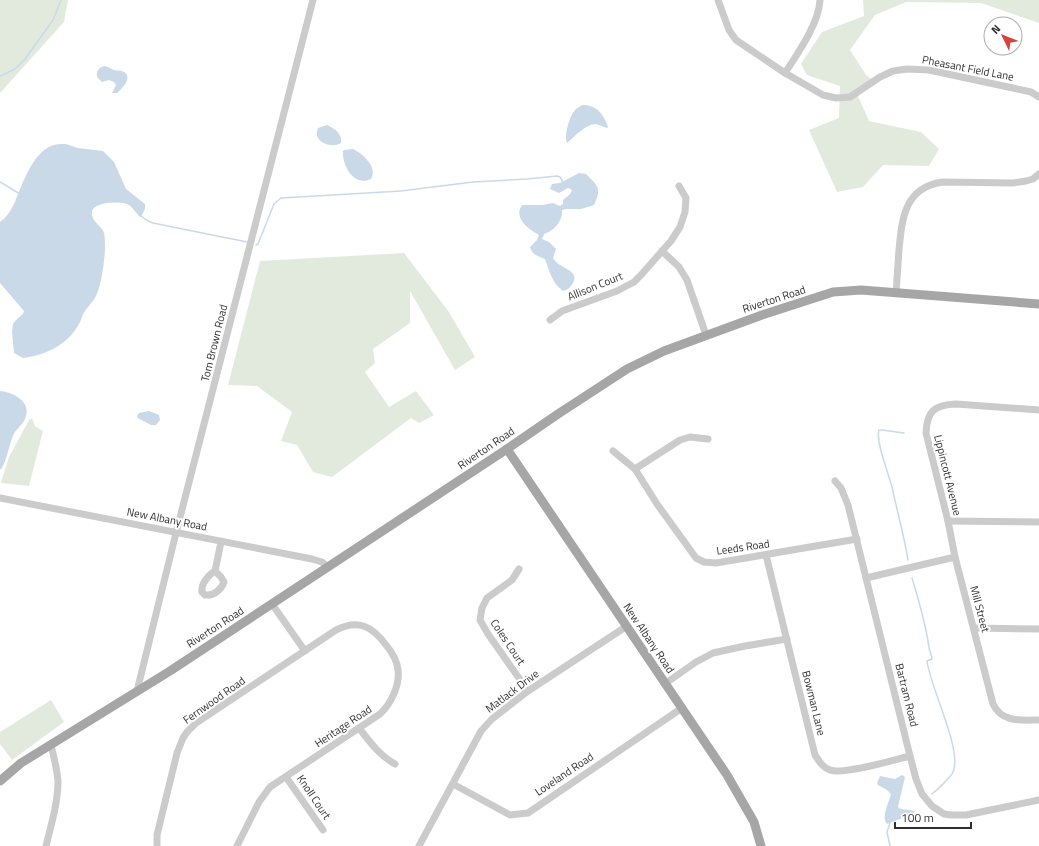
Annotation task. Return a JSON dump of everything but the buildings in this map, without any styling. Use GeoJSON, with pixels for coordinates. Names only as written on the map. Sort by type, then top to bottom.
{"type":"FeatureCollection","features":[{"type":"Feature","properties":{"kind":"main road","name":"Riverton Road"},"geometry":{"type":"LineString","coordinates":[[0,781],[21,763],[137,691],[328,568],[627,369],[664,351],[706,335],[833,292],[861,290],[1039,304]]}},
{"type":"Feature","properties":{"kind":"main road","name":"New Albany Road"},"geometry":{"type":"LineString","coordinates":[[507,449],[727,775],[754,822],[761,846]]}},
{"type":"Feature","properties":{"kind":"street","name":"Tom Brown Road"},"geometry":{"type":"LineString","coordinates":[[137,691],[176,533],[314,0]]}},
{"type":"Feature","properties":{"kind":"street","name":"Pheasant Field Lane"},"geometry":{"type":"LineString","coordinates":[[718,0],[729,30],[736,40],[785,73],[823,94],[836,98],[850,96],[880,77],[893,71],[907,69],[936,72],[1031,92],[1039,96]]}},
{"type":"Feature","properties":{"kind":"street"},"geometry":{"type":"LineString","coordinates":[[785,73],[814,24],[819,13],[820,0]]}},
{"type":"Feature","properties":{"kind":"street"},"geometry":{"type":"LineString","coordinates":[[896,293],[904,215],[906,208],[914,196],[926,186],[942,182],[1013,183],[1033,179],[1039,174]]}},
{"type":"Feature","properties":{"kind":"street","name":"Allison Court"},"geometry":{"type":"LineString","coordinates":[[550,320],[562,311],[634,282],[671,241],[680,227],[685,212],[686,198],[679,186]]}},
{"type":"Feature","properties":{"kind":"street"},"geometry":{"type":"LineString","coordinates":[[662,251],[679,267],[687,280],[706,335]]}},
{"type":"Feature","properties":{"kind":"street","name":"Lippincott Avenue"},"geometry":{"type":"LineString","coordinates":[[955,557],[948,521],[926,433],[927,422],[932,412],[942,405],[956,404],[1039,410]]}},
{"type":"Feature","properties":{"kind":"street"},"geometry":{"type":"LineString","coordinates":[[635,469],[680,440],[690,437],[708,439]]}},
{"type":"Feature","properties":{"kind":"street","name":"Leeds Road"},"geometry":{"type":"LineString","coordinates":[[613,451],[635,469],[657,504],[696,558],[700,561],[716,563],[857,539]]}},
{"type":"Feature","properties":{"kind":"street","name":"Bartram Road"},"geometry":{"type":"LineString","coordinates":[[835,481],[841,488],[846,498],[910,756],[916,779],[922,794],[932,806],[944,814],[951,815],[966,815],[1039,800]]}},
{"type":"Feature","properties":{"kind":"street","name":"New Albany Road"},"geometry":{"type":"LineString","coordinates":[[0,498],[322,562],[328,568]]}},
{"type":"Feature","properties":{"kind":"street"},"geometry":{"type":"LineString","coordinates":[[948,521],[1039,522]]}},
{"type":"Feature","properties":{"kind":"street"},"geometry":{"type":"LineString","coordinates":[[215,571],[221,542]]}},
{"type":"Feature","properties":{"kind":"street","name":"Bowman Lane"},"geometry":{"type":"LineString","coordinates":[[766,555],[815,755],[821,765],[831,771],[845,771],[910,756]]}},
{"type":"Feature","properties":{"kind":"street"},"geometry":{"type":"LineString","coordinates":[[866,578],[955,557]]}},
{"type":"Feature","properties":{"kind":"street","name":"Mill Street"},"geometry":{"type":"LineString","coordinates":[[955,557],[993,704],[996,710],[1004,717],[1014,720],[1039,720]]}},
{"type":"Feature","properties":{"kind":"street","name":"Coles Court"},"geometry":{"type":"LineString","coordinates":[[519,569],[512,580],[487,598],[482,608],[480,620],[488,634],[528,691]]}},
{"type":"Feature","properties":{"kind":"street"},"geometry":{"type":"LineString","coordinates":[[272,604],[305,652]]}},
{"type":"Feature","properties":{"kind":"street","name":"Heritage Road"},"geometry":{"type":"LineString","coordinates":[[237,846],[266,791],[385,710],[391,700],[398,680],[396,660],[380,637],[372,630],[358,624],[347,625],[336,630],[305,652]]}},
{"type":"Feature","properties":{"kind":"street","name":"Matlack Drive"},"geometry":{"type":"LineString","coordinates":[[419,846],[481,731],[492,719],[528,691],[627,626]]}},
{"type":"Feature","properties":{"kind":"street"},"geometry":{"type":"LineString","coordinates":[[974,628],[1039,629]]}},
{"type":"Feature","properties":{"kind":"street"},"geometry":{"type":"LineString","coordinates":[[666,683],[696,662],[713,653],[787,639]]}},
{"type":"Feature","properties":{"kind":"street","name":"Fernwood Road"},"geometry":{"type":"LineString","coordinates":[[157,846],[157,835],[177,753],[187,732],[196,723],[305,652]]}},
{"type":"Feature","properties":{"kind":"street","name":"Loveland Road"},"geometry":{"type":"LineString","coordinates":[[453,784],[510,815],[528,813],[682,708]]}},
{"type":"Feature","properties":{"kind":"street"},"geometry":{"type":"LineString","coordinates":[[359,728],[377,752],[395,764]]}},
{"type":"Feature","properties":{"kind":"street"},"geometry":{"type":"LineString","coordinates":[[46,846],[57,795],[58,782],[51,745]]}},
{"type":"Feature","properties":{"kind":"street","name":"Knoll Court"},"geometry":{"type":"LineString","coordinates":[[286,777],[323,830]]}},
{"type":"Feature","properties":{"kind":"shaded area"},"geometry":{"type":"Polygon","coordinates":[[[0,0],[68,0],[64,22],[0,93],[0,0]]]}},
{"type":"Feature","properties":{"kind":"shaded area"},"geometry":{"type":"Polygon","coordinates":[[[863,0],[1039,0],[1039,23],[1023,17],[1023,16],[1019,16],[981,3],[906,2],[875,15],[850,50],[866,75],[874,81],[857,94],[869,121],[921,132],[939,149],[929,166],[883,165],[863,187],[837,192],[809,130],[839,118],[840,86],[807,75],[801,64],[822,32],[864,16],[863,0]]]}},
{"type":"Feature","properties":{"kind":"shaded area"},"geometry":{"type":"Polygon","coordinates":[[[404,253],[449,312],[475,357],[455,370],[410,291],[410,323],[373,349],[375,363],[365,372],[389,407],[416,391],[434,415],[419,423],[411,418],[332,477],[313,472],[297,445],[281,441],[292,412],[257,386],[228,385],[260,261],[404,253]]]}},
{"type":"Feature","properties":{"kind":"shaded area"},"geometry":{"type":"Polygon","coordinates":[[[32,418],[35,426],[43,431],[29,486],[1,483],[9,457],[29,420],[32,418]]]}},
{"type":"Feature","properties":{"kind":"shaded area"},"geometry":{"type":"Polygon","coordinates":[[[51,700],[64,722],[12,760],[0,744],[0,732],[51,700]]]}},
{"type":"Feature","properties":{"kind":"water"},"geometry":{"type":"Polygon","coordinates":[[[105,66],[114,70],[123,71],[126,74],[126,83],[117,93],[112,93],[116,85],[114,82],[109,80],[102,82],[97,77],[98,70],[105,66]]]}},
{"type":"Feature","properties":{"kind":"water"},"geometry":{"type":"Polygon","coordinates":[[[583,105],[588,105],[596,109],[604,118],[608,127],[607,128],[596,124],[591,125],[567,143],[567,131],[571,117],[575,110],[583,105]]]}},
{"type":"Feature","properties":{"kind":"water"},"geometry":{"type":"Polygon","coordinates":[[[327,125],[339,134],[341,143],[337,145],[328,145],[320,140],[317,133],[318,128],[327,125]]]}},
{"type":"Feature","properties":{"kind":"water"},"geometry":{"type":"Polygon","coordinates":[[[66,144],[78,148],[103,151],[114,162],[126,189],[145,204],[145,209],[140,217],[131,206],[123,203],[101,204],[93,209],[93,218],[103,230],[105,243],[100,286],[96,296],[84,312],[75,330],[63,342],[49,351],[23,358],[14,353],[12,332],[13,324],[24,311],[0,283],[0,222],[7,216],[12,208],[28,171],[38,156],[51,146],[66,144]]]}},
{"type":"Feature","properties":{"kind":"water"},"geometry":{"type":"Polygon","coordinates":[[[353,149],[361,154],[371,166],[373,174],[371,179],[365,181],[354,178],[347,169],[343,157],[343,151],[353,149]]]}},
{"type":"Feature","properties":{"kind":"water"},"geometry":{"type":"Polygon","coordinates":[[[579,173],[586,174],[598,188],[598,195],[594,205],[581,209],[562,210],[561,218],[557,225],[551,231],[544,234],[542,239],[549,242],[556,249],[553,258],[556,262],[572,272],[574,275],[572,284],[569,288],[563,291],[556,284],[545,259],[532,252],[530,247],[537,240],[539,235],[530,230],[523,223],[519,214],[522,205],[542,205],[553,203],[560,206],[563,204],[563,200],[572,190],[568,188],[559,193],[550,189],[552,184],[560,183],[579,173]]]}},
{"type":"Feature","properties":{"kind":"water"},"geometry":{"type":"Polygon","coordinates":[[[0,391],[17,396],[25,404],[27,409],[24,421],[14,434],[4,464],[0,470],[0,391]]]}},
{"type":"Feature","properties":{"kind":"water"},"geometry":{"type":"Polygon","coordinates":[[[149,411],[159,415],[160,420],[156,425],[151,425],[137,416],[139,413],[149,411]]]}},
{"type":"Feature","properties":{"kind":"water"},"geometry":{"type":"Polygon","coordinates":[[[902,775],[905,777],[898,807],[901,809],[916,811],[908,816],[887,824],[885,821],[885,813],[891,794],[877,783],[880,776],[895,779],[902,775]]]}},
{"type":"Feature","properties":{"kind":"waterway"},"geometry":{"type":"LineString","coordinates":[[0,76],[15,69],[25,59],[53,20],[61,0]]}},
{"type":"Feature","properties":{"kind":"waterway"},"geometry":{"type":"LineString","coordinates":[[256,245],[258,244],[274,204],[281,198],[401,191],[473,182],[557,176],[560,177],[563,182]]}},
{"type":"Feature","properties":{"kind":"waterway"},"geometry":{"type":"LineString","coordinates":[[0,182],[20,194]]}},
{"type":"Feature","properties":{"kind":"waterway"},"geometry":{"type":"LineString","coordinates":[[141,216],[153,223],[247,242]]}},
{"type":"Feature","properties":{"kind":"waterway"},"geometry":{"type":"LineString","coordinates":[[904,433],[879,430],[878,435],[905,541],[908,560]]}},
{"type":"Feature","properties":{"kind":"waterway"},"geometry":{"type":"LineString","coordinates":[[912,578],[922,613],[932,658],[927,661],[929,672],[954,749],[955,762],[953,772],[932,794]]}},
{"type":"Feature","properties":{"kind":"waterway"},"geometry":{"type":"LineString","coordinates":[[890,823],[887,832],[890,846]]}}]}
